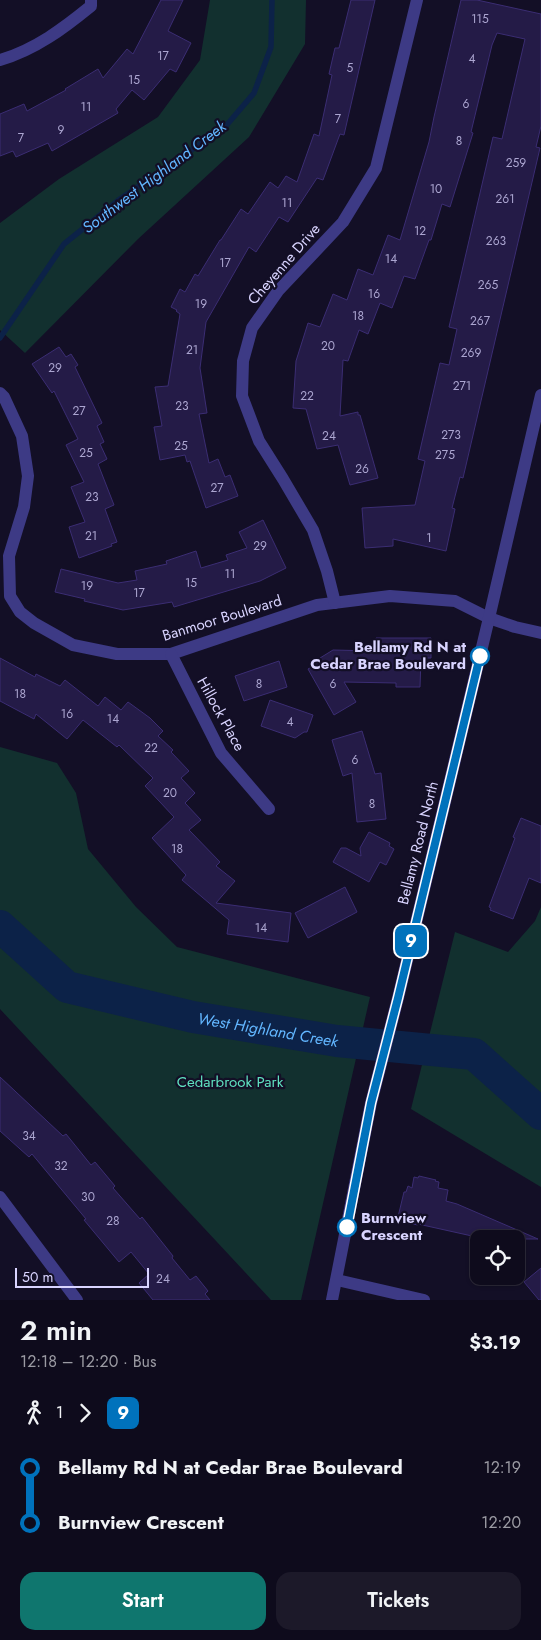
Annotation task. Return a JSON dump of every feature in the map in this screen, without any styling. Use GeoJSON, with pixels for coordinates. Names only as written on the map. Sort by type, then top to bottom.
{"type":"FeatureCollection","features":[{"type":"Feature","properties":{"kind":"street"},"geometry":{"type":"LineString","coordinates":[[0,60],[15,56],[60,31],[92,6],[91,0]]}},
{"type":"Feature","properties":{"kind":"street","name":"Cheyenne Drive"},"geometry":{"type":"LineString","coordinates":[[335,603],[327,571],[313,530],[259,441],[242,396],[243,361],[252,328],[278,291],[343,222],[376,168],[417,0]]}},
{"type":"Feature","properties":{"kind":"street","name":"Banmoor Boulevard"},"geometry":{"type":"LineString","coordinates":[[0,393],[4,397],[22,436],[28,476],[24,507],[9,556],[10,596],[20,612],[34,623],[73,645],[117,654],[172,654],[317,605],[390,596],[455,600],[489,618],[541,633]]}},
{"type":"Feature","properties":{"kind":"street","name":"Bellamy Road North"},"geometry":{"type":"LineString","coordinates":[[332,1300],[371,1103],[398,998],[541,394]]}},
{"type":"Feature","properties":{"kind":"street","name":"Hillock Place"},"geometry":{"type":"LineString","coordinates":[[172,654],[221,753],[268,809]]}},
{"type":"Feature","properties":{"kind":"street"},"geometry":{"type":"LineString","coordinates":[[0,1197],[77,1300]]}},
{"type":"Feature","properties":{"kind":"street"},"geometry":{"type":"LineString","coordinates":[[337,1280],[424,1300]]}},
{"type":"Feature","properties":{"kind":"green space"},"geometry":{"type":"Polygon","coordinates":[[[210,0],[306,0],[305,44],[249,137],[138,239],[25,353],[0,330],[0,223],[59,179],[158,117],[200,60],[210,0]]]}},
{"type":"Feature","properties":{"kind":"green space","name":"Cedarbrook Park"},"geometry":{"type":"Polygon","coordinates":[[[0,747],[57,763],[76,793],[88,849],[136,907],[177,947],[370,997],[301,1300],[271,1300],[0,1009],[0,747]]]}},
{"type":"Feature","properties":{"kind":"green space"},"geometry":{"type":"Polygon","coordinates":[[[541,907],[541,1187],[411,1109],[455,932],[508,952],[535,921],[541,907]]]}},
{"type":"Feature","properties":{"kind":"building"},"geometry":{"type":"Polygon","coordinates":[[[161,0],[183,0],[168,31],[191,43],[176,72],[170,69],[144,100],[132,90],[116,109],[118,113],[52,151],[48,143],[16,157],[13,151],[0,156],[0,114],[24,104],[27,111],[66,90],[98,69],[103,78],[127,49],[133,54],[161,0]]]}},
{"type":"Feature","properties":{"kind":"building"},"geometry":{"type":"Polygon","coordinates":[[[351,0],[375,0],[344,135],[340,134],[323,180],[317,178],[288,222],[279,217],[256,252],[249,247],[206,322],[200,368],[207,413],[199,414],[209,463],[218,459],[225,477],[230,475],[238,496],[206,508],[190,461],[187,462],[185,455],[160,460],[154,427],[162,426],[155,387],[168,386],[180,314],[171,307],[180,289],[185,292],[195,274],[198,276],[241,209],[248,214],[270,182],[278,188],[286,176],[297,182],[314,134],[319,136],[332,75],[329,74],[335,48],[339,48],[351,0]]]}},
{"type":"Feature","properties":{"kind":"building"},"geometry":{"type":"Polygon","coordinates":[[[461,0],[477,0],[541,14],[541,126],[536,147],[540,148],[463,478],[460,477],[452,508],[455,509],[446,551],[393,539],[393,546],[365,548],[362,508],[415,505],[425,461],[418,459],[440,363],[449,365],[457,329],[449,327],[493,137],[502,139],[525,39],[497,33],[492,45],[471,132],[473,133],[450,207],[442,204],[431,240],[429,240],[415,279],[404,276],[392,308],[380,303],[368,334],[359,330],[348,361],[343,360],[340,416],[358,412],[358,415],[360,415],[378,478],[350,485],[338,445],[317,449],[306,409],[293,408],[296,361],[308,323],[320,327],[333,294],[347,300],[358,269],[373,275],[388,235],[400,240],[429,142],[461,0]]]}},
{"type":"Feature","properties":{"kind":"building"},"geometry":{"type":"Polygon","coordinates":[[[59,347],[66,357],[71,354],[78,365],[75,367],[102,423],[97,426],[104,442],[100,444],[107,459],[98,464],[114,505],[105,509],[117,542],[111,544],[112,546],[79,558],[69,527],[85,522],[71,487],[84,482],[66,445],[78,439],[54,391],[52,393],[32,364],[59,347]]]}},
{"type":"Feature","properties":{"kind":"building"},"geometry":{"type":"Polygon","coordinates":[[[263,520],[286,568],[260,581],[174,607],[172,602],[123,610],[55,592],[61,569],[118,583],[137,580],[135,571],[167,564],[166,561],[196,551],[201,568],[228,560],[226,555],[247,548],[239,532],[263,520]]]}},
{"type":"Feature","properties":{"kind":"building"},"geometry":{"type":"Polygon","coordinates":[[[376,638],[431,638],[431,658],[421,658],[420,687],[396,687],[396,683],[344,682],[356,702],[334,715],[308,669],[333,650],[375,651],[376,638]]]}},
{"type":"Feature","properties":{"kind":"building"},"geometry":{"type":"Polygon","coordinates":[[[0,658],[35,677],[36,674],[60,686],[65,680],[98,706],[105,697],[121,710],[128,702],[150,718],[163,731],[158,736],[173,750],[171,752],[189,771],[181,778],[195,793],[185,803],[201,820],[189,830],[220,862],[216,866],[235,881],[216,903],[291,913],[288,942],[227,934],[229,920],[182,880],[186,875],[152,838],[174,817],[145,786],[153,778],[119,745],[117,747],[83,720],[67,739],[36,714],[34,719],[0,701],[0,658]]]}},
{"type":"Feature","properties":{"kind":"building"},"geometry":{"type":"Polygon","coordinates":[[[279,661],[287,687],[244,701],[235,676],[279,661]]]}},
{"type":"Feature","properties":{"kind":"building"},"geometry":{"type":"Polygon","coordinates":[[[270,700],[313,715],[307,732],[295,738],[261,726],[270,700]]]}},
{"type":"Feature","properties":{"kind":"building"},"geometry":{"type":"Polygon","coordinates":[[[362,731],[375,774],[381,773],[386,819],[357,822],[352,773],[343,776],[332,740],[362,731]]]}},
{"type":"Feature","properties":{"kind":"building"},"geometry":{"type":"Polygon","coordinates":[[[521,818],[541,826],[541,883],[529,878],[513,919],[490,910],[491,908],[489,907],[521,818]]]}},
{"type":"Feature","properties":{"kind":"building"},"geometry":{"type":"Polygon","coordinates":[[[369,832],[390,843],[389,846],[394,849],[386,865],[380,862],[369,882],[333,862],[341,848],[346,848],[361,856],[360,848],[369,832]]]}},
{"type":"Feature","properties":{"kind":"building"},"geometry":{"type":"Polygon","coordinates":[[[345,887],[357,912],[308,938],[295,913],[345,887]]]}},
{"type":"Feature","properties":{"kind":"building"},"geometry":{"type":"Polygon","coordinates":[[[0,1077],[63,1136],[66,1134],[91,1165],[95,1162],[115,1186],[113,1188],[140,1219],[142,1217],[190,1280],[196,1276],[208,1291],[205,1294],[210,1300],[153,1300],[139,1283],[149,1274],[131,1252],[119,1262],[32,1154],[29,1157],[0,1131],[0,1077]]]}},
{"type":"Feature","properties":{"kind":"building"},"geometry":{"type":"Polygon","coordinates":[[[419,1176],[439,1182],[438,1188],[448,1190],[446,1201],[517,1230],[470,1230],[470,1236],[397,1221],[404,1192],[406,1192],[408,1186],[412,1188],[414,1177],[418,1178],[419,1176]]]}},
{"type":"Feature","properties":{"kind":"building"},"geometry":{"type":"Polygon","coordinates":[[[525,1233],[538,1239],[525,1239],[525,1233]]]}},
{"type":"Feature","properties":{"kind":"building"},"geometry":{"type":"Polygon","coordinates":[[[541,1268],[541,1300],[539,1300],[525,1281],[541,1268]]]}},
{"type":"Feature","properties":{"kind":"waterway","name":"Southwest Highland Creek"},"geometry":{"type":"LineString","coordinates":[[0,338],[64,244],[120,199],[225,127],[254,93],[271,47],[272,0]]}},
{"type":"Feature","properties":{"kind":"waterway","name":"West Highland Creek"},"geometry":{"type":"LineString","coordinates":[[0,926],[67,987],[193,1017],[337,1041],[474,1054],[541,1114]]}},
{"type":"Feature","properties":{"kind":"bus line","name":"9"},"geometry":{"type":"LineString","coordinates":[[347,1227],[371,1103],[480,656]]}},
{"type":"Feature","properties":{"kind":"place","name":"Bellamy Rd N at Cedar Brae Boulevard"},"geometry":{"type":"Point","coordinates":[480,656]}},
{"type":"Feature","properties":{"kind":"place","name":"Burnview Crescent"},"geometry":{"type":"Point","coordinates":[347,1227]}}]}
